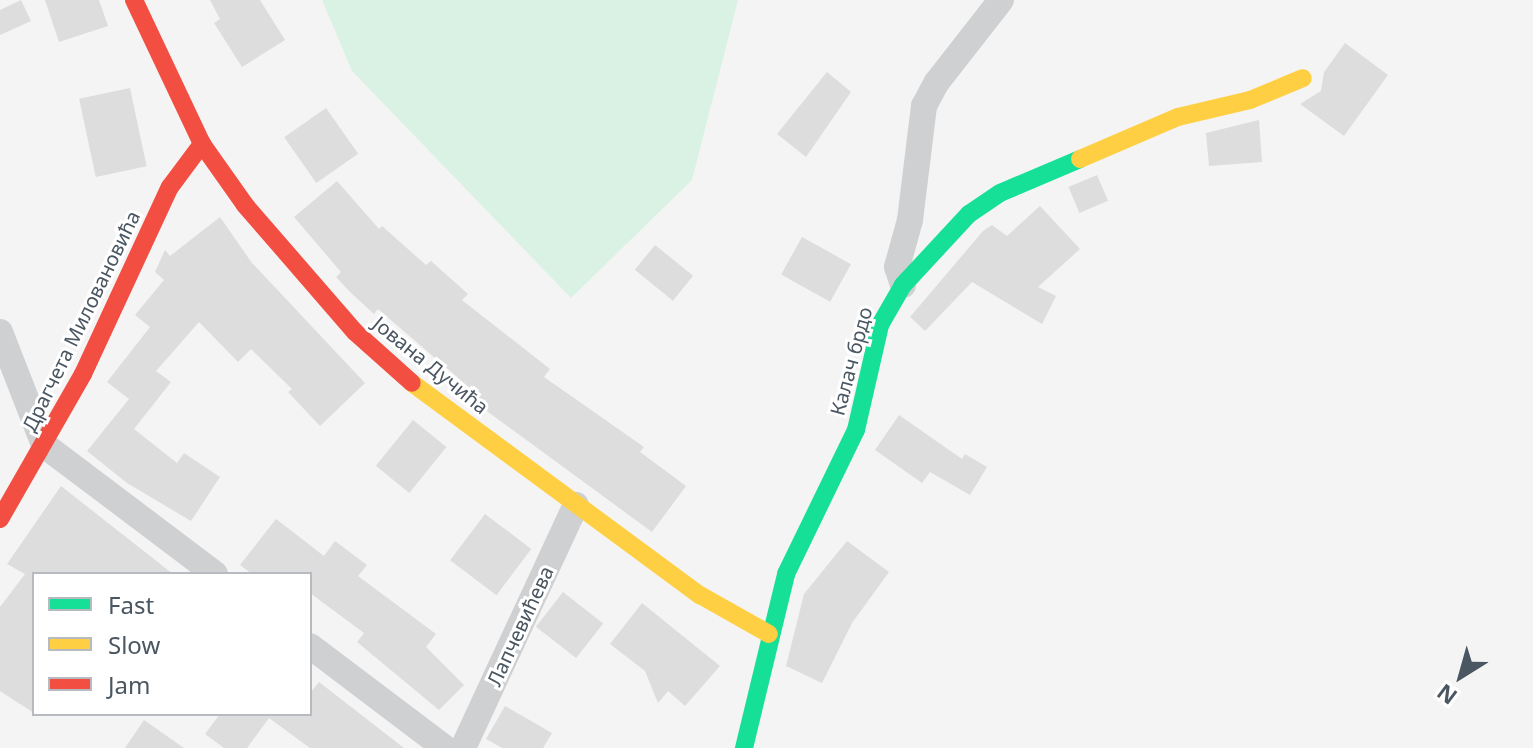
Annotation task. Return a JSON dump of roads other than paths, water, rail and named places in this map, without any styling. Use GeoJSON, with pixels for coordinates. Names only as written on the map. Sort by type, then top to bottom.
{"type":"FeatureCollection","features":[{"type":"Feature","properties":{"kind":"street","name":"Јована Дучића"},"geometry":{"type":"LineString","coordinates":[[134,0],[202,144],[245,205],[355,332],[408,380],[576,505],[700,595],[769,634]]}},
{"type":"Feature","properties":{"kind":"street"},"geometry":{"type":"LineString","coordinates":[[903,285],[897,267],[910,220],[924,106],[937,82],[1001,0]]}},
{"type":"Feature","properties":{"kind":"street","name":"Калач брдо"},"geometry":{"type":"LineString","coordinates":[[744,748],[769,634],[786,574],[856,430],[880,325],[903,285],[969,214],[1010,188],[1178,117],[1250,100],[1303,78]]}},
{"type":"Feature","properties":{"kind":"street","name":"Драгчета Миловановића"},"geometry":{"type":"LineString","coordinates":[[0,519],[44,445],[126,288],[170,187],[202,144]]}},
{"type":"Feature","properties":{"kind":"street"},"geometry":{"type":"LineString","coordinates":[[0,332],[44,445],[212,572]]}},
{"type":"Feature","properties":{"kind":"street","name":"Лапчевићева"},"geometry":{"type":"LineString","coordinates":[[463,748],[576,505]]}},
{"type":"Feature","properties":{"kind":"street"},"geometry":{"type":"LineString","coordinates":[[312,648],[445,748]]}}]}
